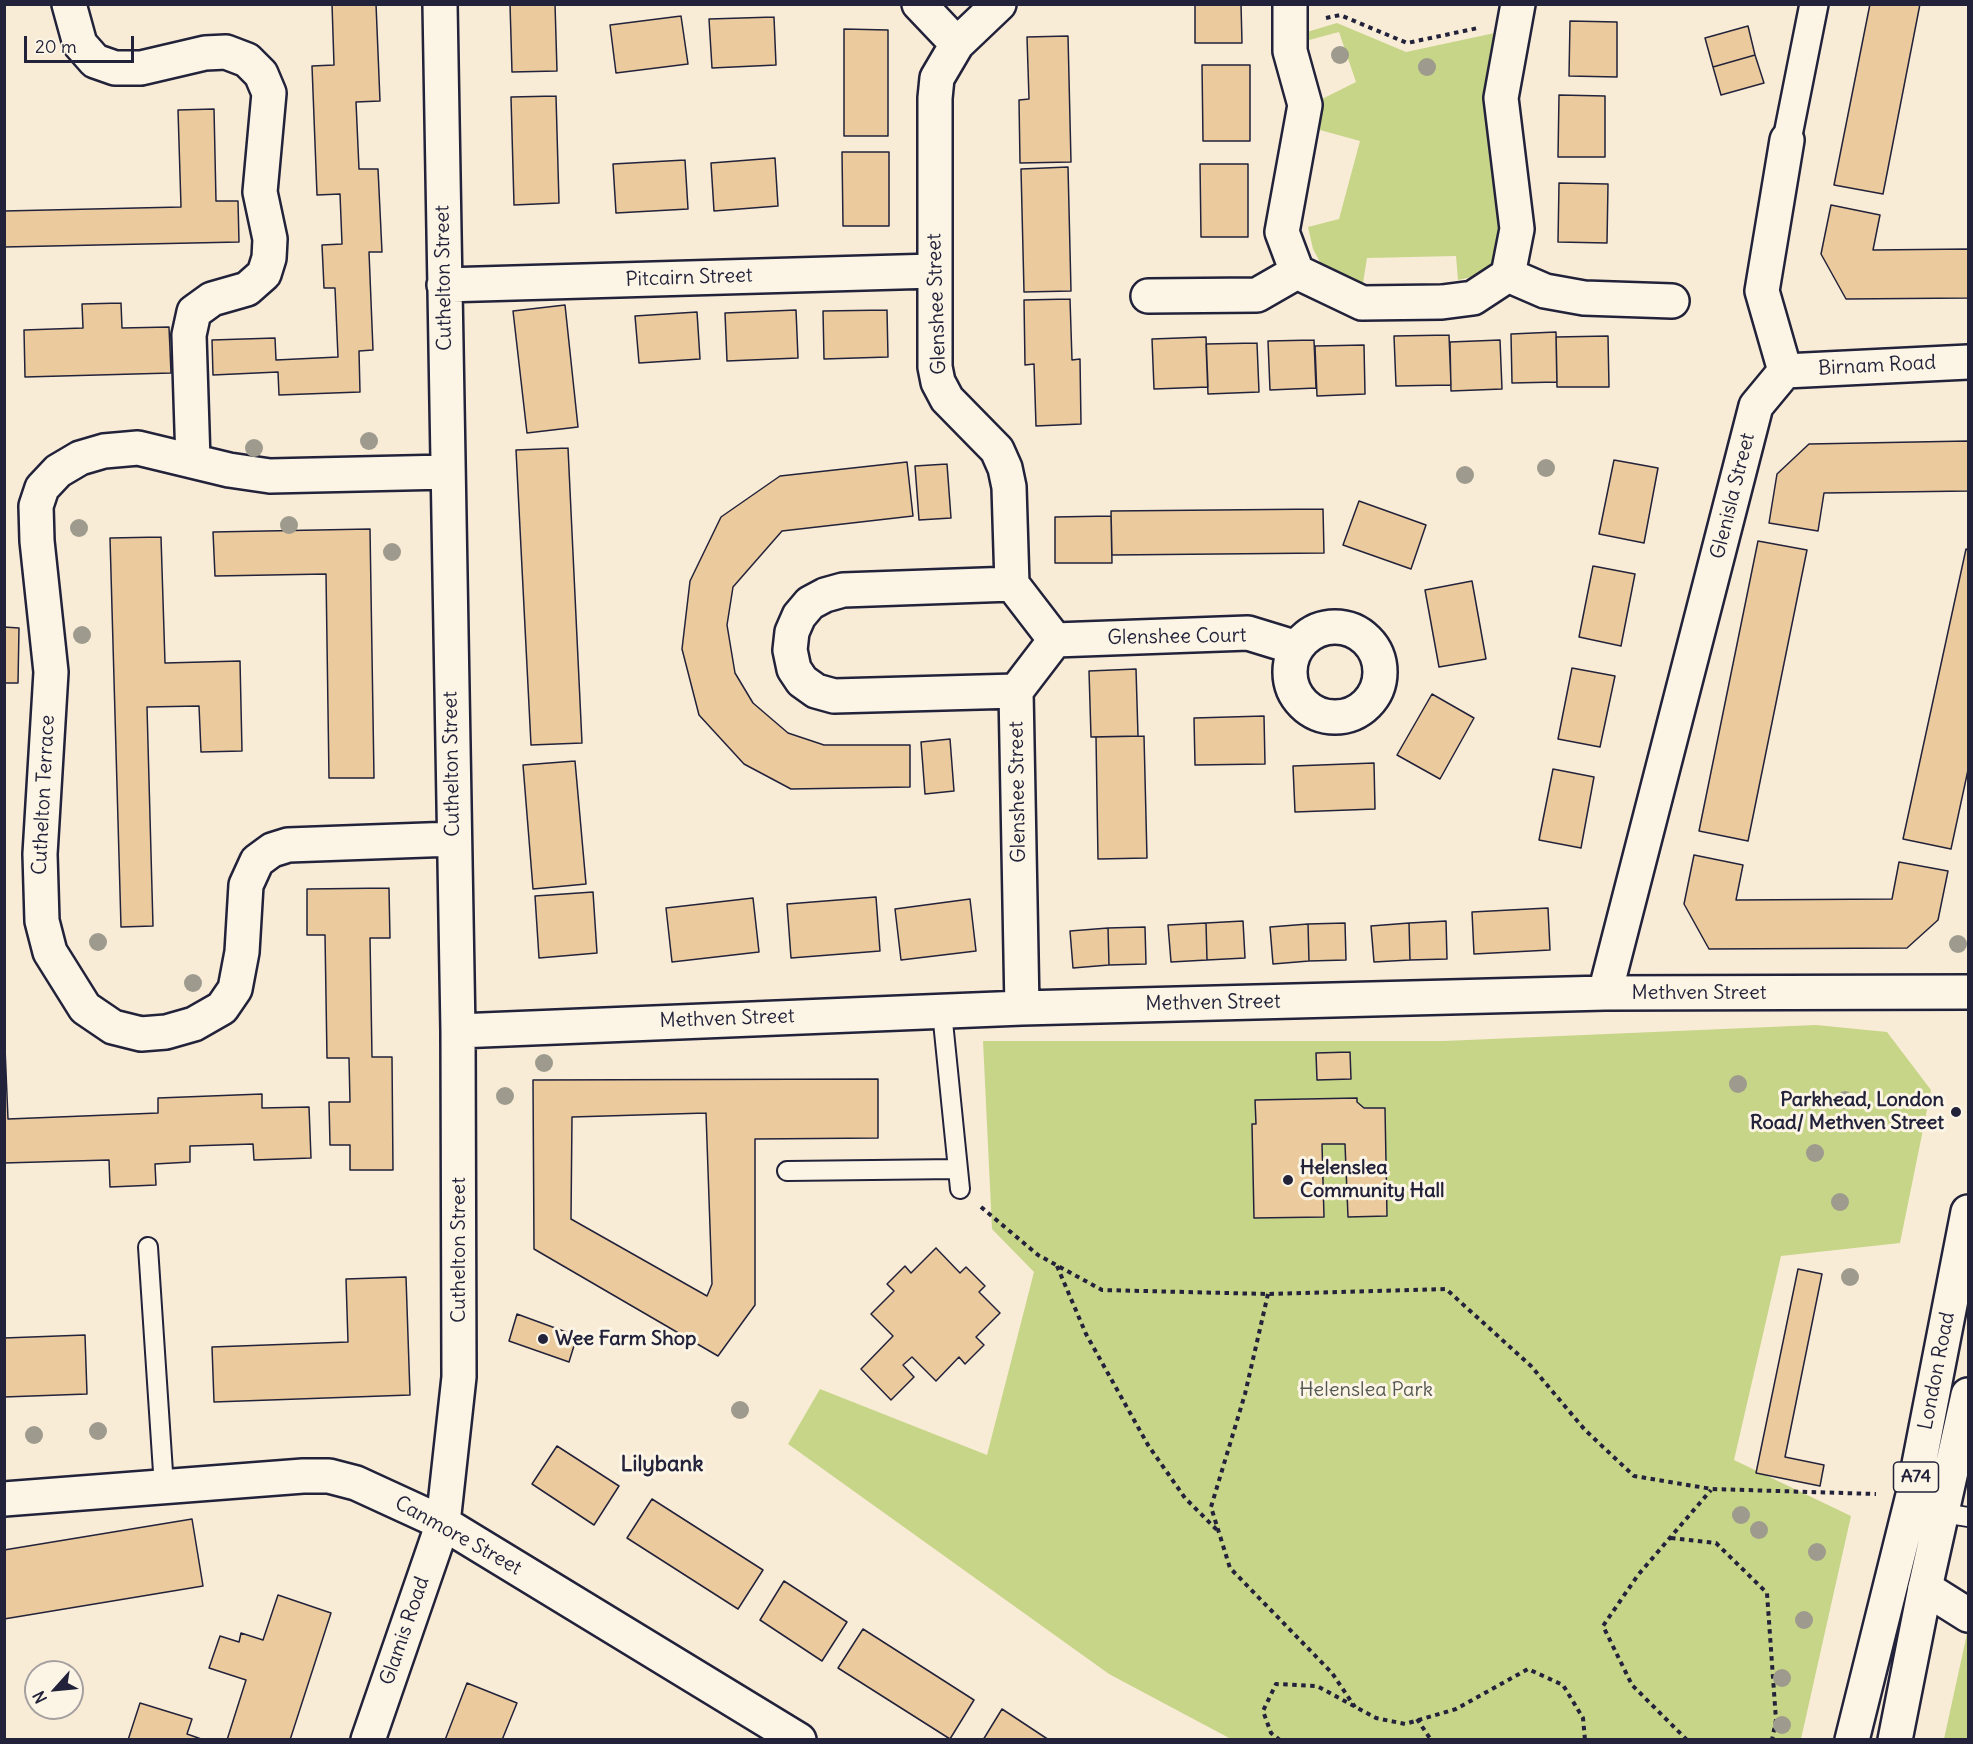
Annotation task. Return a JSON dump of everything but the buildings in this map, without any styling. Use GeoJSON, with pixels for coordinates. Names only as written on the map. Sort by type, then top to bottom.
{"type":"FeatureCollection","features":[{"type":"Feature","properties":{"kind":"street"},"geometry":{"type":"LineString","coordinates":[[69,4],[80,44],[95,61],[115,68],[141,68],[205,53],[226,52],[247,60],[261,74],[269,93],[260,192],[270,239],[269,258],[264,274],[247,289],[212,298],[194,312],[189,335],[193,461]]}},
{"type":"Feature","properties":{"kind":"street","name":"Cuthelton Street"},"geometry":{"type":"LineString","coordinates":[[440,4],[458,1031],[459,1377],[443,1523]]}},
{"type":"Feature","properties":{"kind":"street"},"geometry":{"type":"LineString","coordinates":[[919,4],[957,44]]}},
{"type":"Feature","properties":{"kind":"street","name":"Glenshee Street"},"geometry":{"type":"LineString","coordinates":[[999,4],[957,44],[937,78],[934,98],[935,367],[938,382],[953,406],[997,450],[1005,468],[1009,487],[1012,584]]}},
{"type":"Feature","properties":{"kind":"street"},"geometry":{"type":"LineString","coordinates":[[1785,371],[1762,291],[1787,140],[1814,4]]}},
{"type":"Feature","properties":{"kind":"street"},"geometry":{"type":"LineString","coordinates":[[1290,16],[1290,51],[1305,105],[1282,232],[1297,272],[1362,303],[1442,302],[1473,298],[1508,275],[1517,229],[1501,98],[1517,12]]}},
{"type":"Feature","properties":{"kind":"street","name":"Pitcairn Street"},"geometry":{"type":"LineString","coordinates":[[444,285],[934,271]]}},
{"type":"Feature","properties":{"kind":"street"},"geometry":{"type":"LineString","coordinates":[[1148,296],[1257,295],[1297,272]]}},
{"type":"Feature","properties":{"kind":"street"},"geometry":{"type":"LineString","coordinates":[[1508,275],[1545,291],[1574,296],[1672,301]]}},
{"type":"Feature","properties":{"kind":"street","name":"Birnam Road"},"geometry":{"type":"LineString","coordinates":[[1785,371],[1968,362]]}},
{"type":"Feature","properties":{"kind":"street","name":"Glenisla Street"},"geometry":{"type":"LineString","coordinates":[[1605,993],[1756,406],[1785,371]]}},
{"type":"Feature","properties":{"kind":"street","name":"Cuthelton Terrace"},"geometry":{"type":"LineString","coordinates":[[447,472],[270,476],[229,470],[138,448],[104,451],[80,458],[58,471],[42,488],[36,506],[37,541],[51,672],[40,889],[42,921],[50,952],[85,1008],[113,1027],[141,1034],[166,1032],[194,1024],[222,1008],[236,989],[242,952],[246,885],[257,861],[272,850],[288,845],[454,839]]}},
{"type":"Feature","properties":{"kind":"street"},"geometry":{"type":"LineString","coordinates":[[1012,584],[1055,640],[1017,691],[850,698],[816,691],[802,681],[794,669],[790,650],[792,632],[799,616],[810,603],[825,595],[843,590],[1012,584]]}},
{"type":"Feature","properties":{"kind":"street","name":"Glenshee Court"},"geometry":{"type":"LineString","coordinates":[[1055,640],[1248,633],[1297,648]]}},
{"type":"Feature","properties":{"kind":"street","name":"Glenshee Street"},"geometry":{"type":"LineString","coordinates":[[1017,691],[1022,1008]]}},
{"type":"Feature","properties":{"kind":"street","name":"Methven Street"},"geometry":{"type":"LineString","coordinates":[[458,1031],[1022,1008],[1605,993],[1968,992]]}},
{"type":"Feature","properties":{"kind":"street","name":"London Road"},"geometry":{"type":"LineString","coordinates":[[1852,1740],[1913,1495],[1968,1212]]}},
{"type":"Feature","properties":{"kind":"street","name":"London Road"},"geometry":{"type":"LineString","coordinates":[[1895,1740],[1925,1588],[1956,1515],[1968,1395]]}},
{"type":"Feature","properties":{"kind":"street","name":"Canmore Street"},"geometry":{"type":"LineString","coordinates":[[4,1499],[329,1476],[387,1496],[443,1523],[747,1726],[799,1740]]}},
{"type":"Feature","properties":{"kind":"street","name":"Glamis Road"},"geometry":{"type":"LineString","coordinates":[[368,1740],[443,1523]]}},
{"type":"Feature","properties":{"kind":"street"},"geometry":{"type":"LineString","coordinates":[[1925,1588],[1968,1615]]}},
{"type":"Feature","properties":{"kind":"lane"},"geometry":{"type":"LineString","coordinates":[[942,1012],[960,1189]]}},
{"type":"Feature","properties":{"kind":"lane"},"geometry":{"type":"LineString","coordinates":[[787,1171],[957,1168]]}},
{"type":"Feature","properties":{"kind":"lane"},"geometry":{"type":"LineString","coordinates":[[148,1247],[164,1487]]}},
{"type":"Feature","properties":{"kind":"path"},"geometry":{"type":"LineString","coordinates":[[1290,16],[1340,15],[1407,43],[1517,12]]}},
{"type":"Feature","properties":{"kind":"path"},"geometry":{"type":"LineString","coordinates":[[960,1189],[1038,1255],[1102,1290],[1268,1294],[1446,1289],[1531,1366],[1585,1430],[1634,1476],[1712,1489],[1913,1495]]}},
{"type":"Feature","properties":{"kind":"path"},"geometry":{"type":"LineString","coordinates":[[1056,1265],[1086,1334],[1148,1445],[1185,1498],[1220,1532]]}},
{"type":"Feature","properties":{"kind":"path"},"geometry":{"type":"LineString","coordinates":[[1268,1294],[1245,1394],[1211,1507],[1230,1568],[1332,1673],[1355,1707]]}},
{"type":"Feature","properties":{"kind":"path"},"geometry":{"type":"LineString","coordinates":[[1687,1740],[1632,1685],[1603,1626],[1638,1575],[1712,1489]]}},
{"type":"Feature","properties":{"kind":"path"},"geometry":{"type":"LineString","coordinates":[[1671,1538],[1716,1543],[1767,1593],[1776,1720],[1772,1740]]}},
{"type":"Feature","properties":{"kind":"path"},"geometry":{"type":"LineString","coordinates":[[1280,1740],[1271,1733],[1263,1711],[1275,1684],[1317,1686],[1376,1718],[1405,1724],[1456,1709],[1528,1669],[1563,1685],[1583,1718],[1585,1740]]}},
{"type":"Feature","properties":{"kind":"path"},"geometry":{"type":"LineString","coordinates":[[1418,1719],[1431,1740]]}},
{"type":"Feature","properties":{"kind":"green space"},"geometry":{"type":"Polygon","coordinates":[[[1337,23],[1406,52],[1504,31],[1509,224],[1500,263],[1485,274],[1458,280],[1456,256],[1367,258],[1363,283],[1341,277],[1321,264],[1313,249],[1308,227],[1339,219],[1360,141],[1320,130],[1322,99],[1356,82],[1339,32],[1309,40],[1307,32],[1337,23]]]}},
{"type":"Feature","properties":{"kind":"green space","name":"Helenslea Park"},"geometry":{"type":"Polygon","coordinates":[[[1816,1025],[1887,1032],[1931,1090],[1900,1243],[1781,1256],[1734,1460],[1851,1516],[1801,1739],[1231,1739],[1109,1674],[788,1444],[820,1389],[987,1455],[1034,1272],[992,1229],[983,1041],[1444,1041],[1816,1025]]]}},
{"type":"Feature","properties":{"kind":"green space"},"geometry":{"type":"Polygon","coordinates":[[[1968,1629],[1968,1739],[1944,1739],[1968,1629]]]}},
{"type":"Feature","properties":{"kind":"place","name":"Parkhead, London Road/ Methven Street"},"geometry":{"type":"Point","coordinates":[1956,1112]}},
{"type":"Feature","properties":{"kind":"place","name":"Helenslea Community Hall"},"geometry":{"type":"Point","coordinates":[1288,1180]}},
{"type":"Feature","properties":{"kind":"place","name":"Wee Farm Shop"},"geometry":{"type":"Point","coordinates":[543,1339]}},
{"type":"Feature","properties":{"kind":"district","name":"Lilybank"},"geometry":{"type":"Point","coordinates":[662,1465]}}]}
